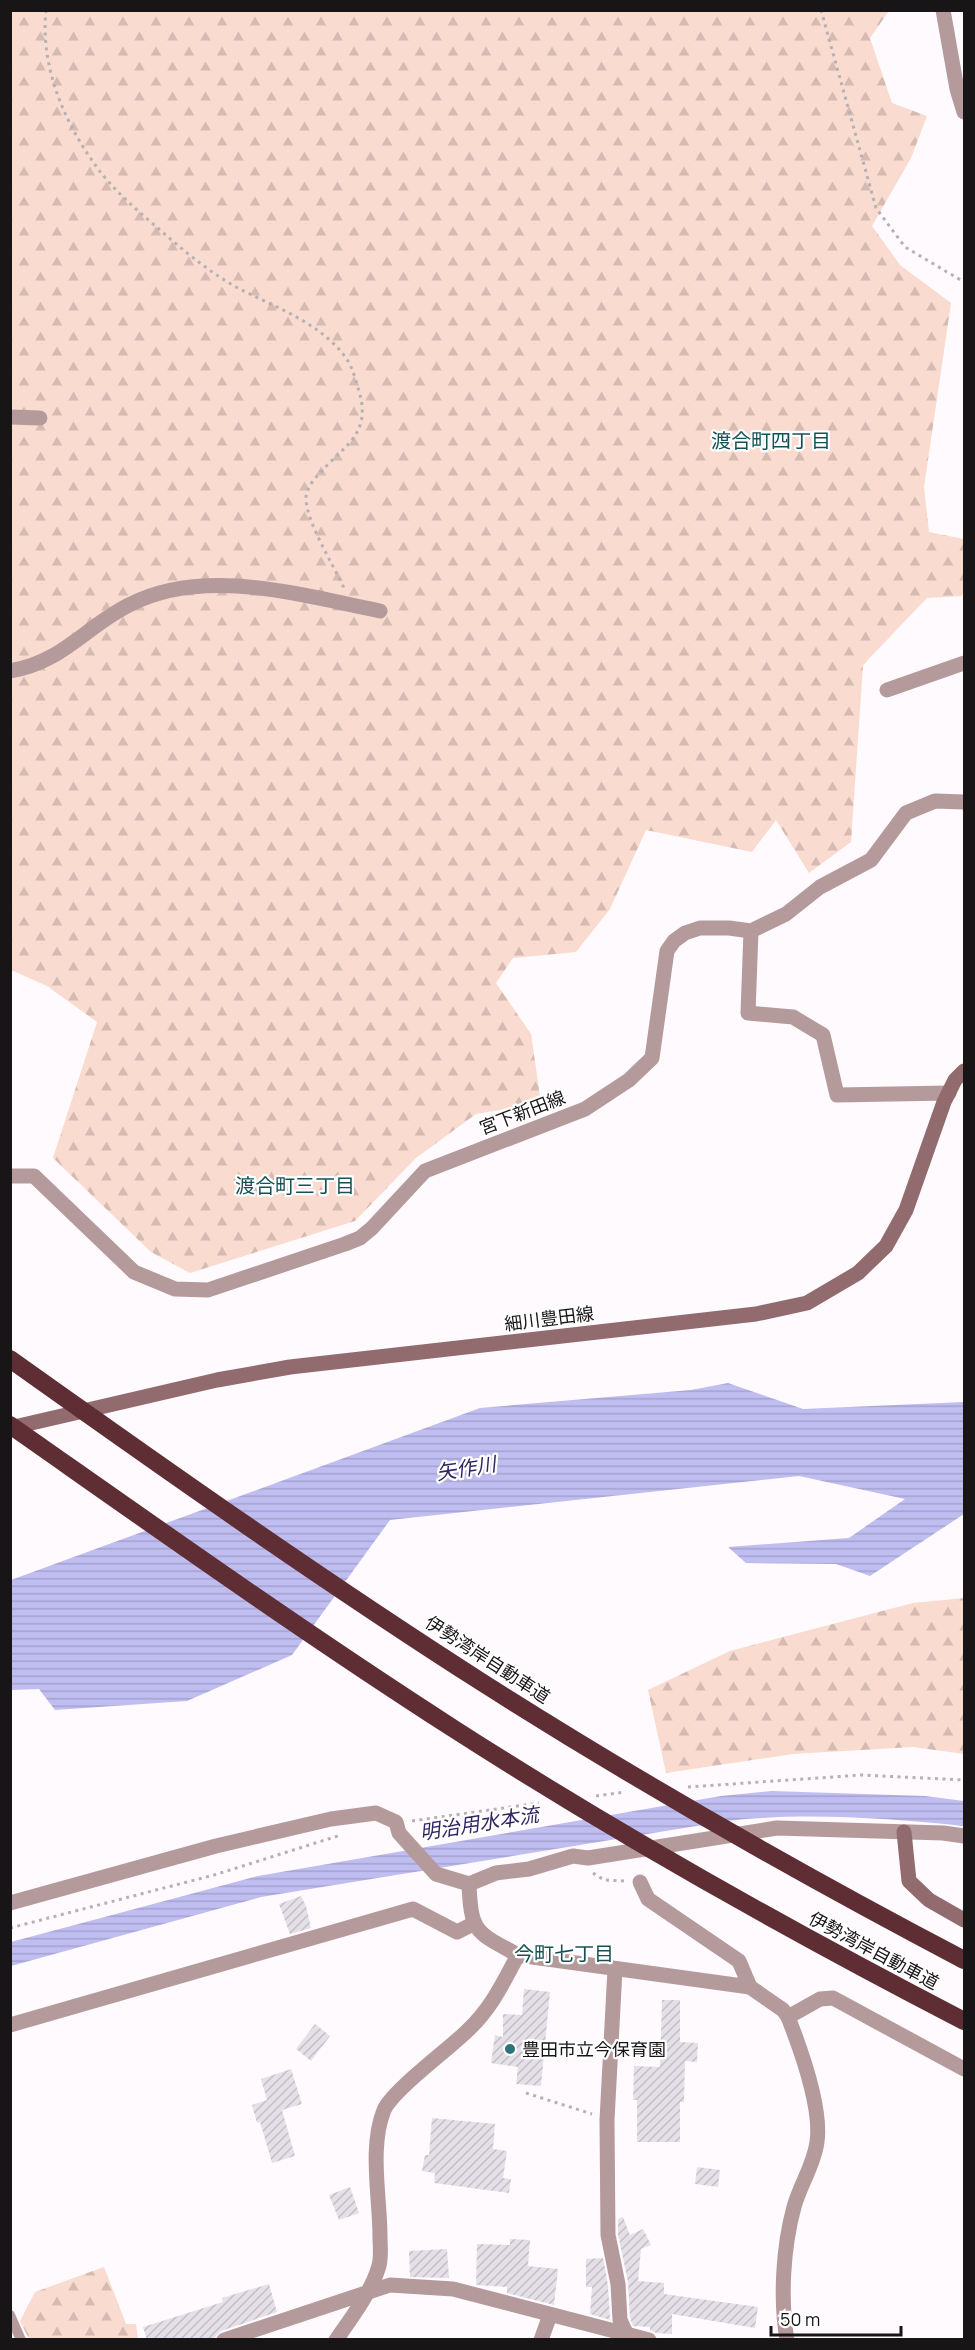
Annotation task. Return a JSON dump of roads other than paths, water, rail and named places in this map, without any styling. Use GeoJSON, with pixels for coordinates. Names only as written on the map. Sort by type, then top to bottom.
{"type":"FeatureCollection","features":[{"type":"Feature","properties":{"kind":"highway","name":"伊勢湾岸自動車道"},"geometry":{"type":"LineString","coordinates":[[10,1359],[204,1496],[484,1683],[606,1759],[745,1840],[964,1960]]}},
{"type":"Feature","properties":{"kind":"highway","name":"伊勢湾岸自動車道"},"geometry":{"type":"LineString","coordinates":[[10,1426],[325,1643],[575,1805],[844,1958],[964,2021]]}},
{"type":"Feature","properties":{"kind":"main road","name":"細川豊田線"},"geometry":{"type":"LineString","coordinates":[[10,1426],[217,1380],[290,1367],[756,1314],[807,1304],[858,1274],[886,1246],[906,1210],[949,1093],[955,1080],[964,1071]]}},
{"type":"Feature","properties":{"kind":"main road"},"geometry":{"type":"LineString","coordinates":[[904,1832],[909,1881],[929,1900],[964,1920]]}},
{"type":"Feature","properties":{"kind":"street"},"geometry":{"type":"LineString","coordinates":[[943,10],[957,89],[964,112]]}},
{"type":"Feature","properties":{"kind":"street"},"geometry":{"type":"LineString","coordinates":[[10,417],[40,418]]}},
{"type":"Feature","properties":{"kind":"street"},"geometry":{"type":"LineString","coordinates":[[10,671],[24,669],[58,655],[129,605],[174,588],[220,585],[295,594],[380,611]]}},
{"type":"Feature","properties":{"kind":"street"},"geometry":{"type":"LineString","coordinates":[[886,690],[964,663]]}},
{"type":"Feature","properties":{"kind":"street"},"geometry":{"type":"LineString","coordinates":[[949,1093],[837,1095],[824,1035],[794,1017],[748,1013],[751,932],[786,914],[820,887],[871,860],[906,813],[935,801],[964,802]]}},
{"type":"Feature","properties":{"kind":"street","name":"宮下新田線"},"geometry":{"type":"LineString","coordinates":[[10,1176],[34,1176],[134,1272],[175,1289],[208,1290],[360,1238],[425,1171],[585,1109],[629,1080],[652,1058],[667,951],[674,941],[685,933],[700,928],[729,928],[751,932]]}},
{"type":"Feature","properties":{"kind":"street"},"geometry":{"type":"LineString","coordinates":[[10,1903],[216,1846],[331,1819],[376,1813],[398,1827],[436,1874],[469,1884],[496,1873],[529,1869],[573,1856],[588,1858],[777,1828],[964,1836]]}},
{"type":"Feature","properties":{"kind":"street"},"geometry":{"type":"LineString","coordinates":[[640,1882],[648,1899],[739,1960],[750,1987]]}},
{"type":"Feature","properties":{"kind":"street"},"geometry":{"type":"LineString","coordinates":[[469,1884],[470,1914],[473,1924],[488,1938],[518,1955],[750,1987],[783,2010],[788,2018],[816,2104],[817,2142],[809,2172],[794,2207],[784,2266],[783,2316],[788,2340]]}},
{"type":"Feature","properties":{"kind":"street"},"geometry":{"type":"LineString","coordinates":[[10,2025],[413,1910],[457,1932],[473,1924]]}},
{"type":"Feature","properties":{"kind":"street"},"geometry":{"type":"LineString","coordinates":[[336,2340],[379,2268],[377,2143],[379,2124],[386,2107],[398,2092],[469,2030],[494,2002],[518,1955]]}},
{"type":"Feature","properties":{"kind":"street"},"geometry":{"type":"LineString","coordinates":[[615,1970],[608,2120],[608,2235],[618,2284],[620,2320],[626,2333]]}},
{"type":"Feature","properties":{"kind":"street"},"geometry":{"type":"LineString","coordinates":[[788,2018],[820,1999],[833,1998],[964,2068]]}},
{"type":"Feature","properties":{"kind":"street"},"geometry":{"type":"LineString","coordinates":[[224,2340],[390,2285],[453,2289],[649,2340]]}},
{"type":"Feature","properties":{"kind":"street"},"geometry":{"type":"LineString","coordinates":[[541,2340],[550,2315]]}},
{"type":"Feature","properties":{"kind":"lane"},"geometry":{"type":"LineString","coordinates":[[10,2315],[21,2340]]}},
{"type":"Feature","properties":{"kind":"water","name":"矢作川"},"geometry":{"type":"Polygon","coordinates":[[[728,1383],[803,1409],[964,1402],[964,1514],[870,1576],[836,1564],[746,1563],[728,1547],[849,1538],[905,1499],[799,1476],[390,1520],[292,1655],[187,1701],[55,1710],[39,1689],[11,1690],[11,1580],[480,1408],[691,1390],[728,1383]]]}},
{"type":"Feature","properties":{"kind":"water","name":"明治用水本流"},"geometry":{"type":"Polygon","coordinates":[[[772,1791],[925,1796],[964,1801],[964,1826],[846,1817],[756,1818],[727,1821],[261,1897],[11,1966],[11,1942],[258,1876],[721,1796],[772,1791]]]}},
{"type":"Feature","properties":{"kind":"place","name":"豊田市立今保育園"},"geometry":{"type":"Point","coordinates":[510,2049]}},
{"type":"Feature","properties":{"kind":"district","name":"渡合町四丁目"},"geometry":{"type":"Point","coordinates":[771,440]}},
{"type":"Feature","properties":{"kind":"district","name":"渡合町三丁目"},"geometry":{"type":"Point","coordinates":[295,1185]}},
{"type":"Feature","properties":{"kind":"district","name":"今町七丁目"},"geometry":{"type":"Point","coordinates":[564,1953]}}]}
